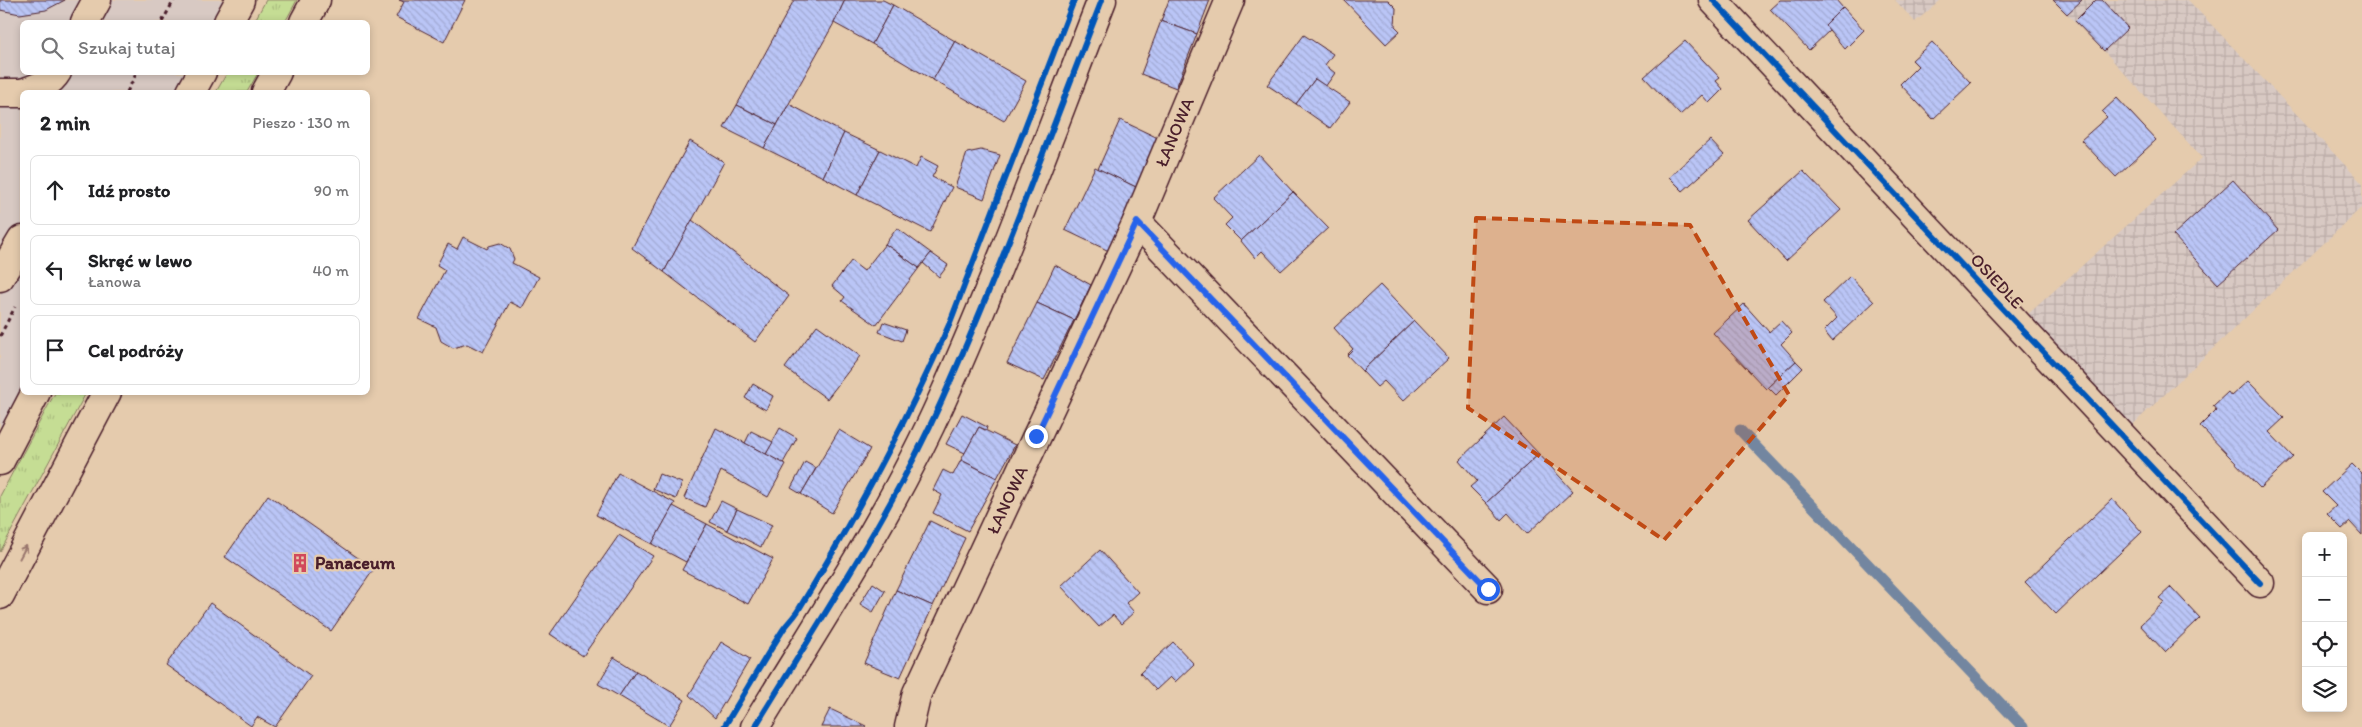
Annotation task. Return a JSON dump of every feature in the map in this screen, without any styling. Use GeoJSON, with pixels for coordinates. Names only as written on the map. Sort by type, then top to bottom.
{"type":"FeatureCollection","features":[{"type":"Feature","properties":{"kind":"street"},"geometry":{"type":"LineString","coordinates":[[86,20],[97,0]]}},
{"type":"Feature","properties":{"kind":"street"},"geometry":{"type":"LineString","coordinates":[[229,20],[240,0]]}},
{"type":"Feature","properties":{"kind":"street"},"geometry":{"type":"LineString","coordinates":[[305,20],[316,0]]}},
{"type":"Feature","properties":{"kind":"street"},"geometry":{"type":"LineString","coordinates":[[755,727],[894,495],[942,400],[1002,255],[1102,0]]}},
{"type":"Feature","properties":{"kind":"street","name":"ŁANOWA"},"geometry":{"type":"LineString","coordinates":[[909,727],[917,693],[953,612],[1137,222],[1230,0]]}},
{"type":"Feature","properties":{"kind":"street","name":"OSIEDLE"},"geometry":{"type":"LineString","coordinates":[[1713,0],[2260,583]]}},
{"type":"Feature","properties":{"kind":"street"},"geometry":{"type":"LineString","coordinates":[[32,90],[54,78],[56,75]]}},
{"type":"Feature","properties":{"kind":"street"},"geometry":{"type":"LineString","coordinates":[[193,90],[200,75]]}},
{"type":"Feature","properties":{"kind":"street"},"geometry":{"type":"LineString","coordinates":[[267,90],[275,75]]}},
{"type":"Feature","properties":{"kind":"street"},"geometry":{"type":"LineString","coordinates":[[0,93],[20,93]]}},
{"type":"Feature","properties":{"kind":"street"},"geometry":{"type":"LineString","coordinates":[[1137,222],[1488,589]]}},
{"type":"Feature","properties":{"kind":"street"},"geometry":{"type":"LineString","coordinates":[[0,277],[20,243]]}},
{"type":"Feature","properties":{"kind":"street"},"geometry":{"type":"LineString","coordinates":[[0,461],[34,395]]}},
{"type":"Feature","properties":{"kind":"street"},"geometry":{"type":"LineString","coordinates":[[0,596],[105,395]]}},
{"type":"Feature","properties":{"kind":"path"},"geometry":{"type":"LineString","coordinates":[[163,20],[174,0]]}},
{"type":"Feature","properties":{"kind":"path"},"geometry":{"type":"LineString","coordinates":[[128,90],[136,75]]}},
{"type":"Feature","properties":{"kind":"path"},"geometry":{"type":"LineString","coordinates":[[0,336],[18,302]]}},
{"type":"Feature","properties":{"kind":"highlighted area"},"geometry":{"type":"Polygon","coordinates":[[[1476,218],[1690,225],[1789,395],[1664,540],[1468,408],[1476,218]]]}},
{"type":"Feature","properties":{"kind":"shaded area"},"geometry":{"type":"Polygon","coordinates":[[[0,0],[240,0],[229,20],[20,20],[20,75],[201,75],[192,90],[20,90],[21,395],[0,461],[0,0]]]}},
{"type":"Feature","properties":{"kind":"shaded area"},"geometry":{"type":"Polygon","coordinates":[[[1895,0],[1941,0],[1915,22],[1895,0]]]}},
{"type":"Feature","properties":{"kind":"shaded area"},"geometry":{"type":"Polygon","coordinates":[[[2053,0],[2188,0],[2362,183],[2362,207],[2122,435],[2017,324],[2202,158],[2104,51],[2053,0]]]}},
{"type":"Feature","properties":{"kind":"green space"},"geometry":{"type":"Polygon","coordinates":[[[266,0],[297,0],[286,20],[255,20],[266,0]]]}},
{"type":"Feature","properties":{"kind":"green space"},"geometry":{"type":"Polygon","coordinates":[[[226,75],[257,75],[248,90],[217,90],[226,75]]]}},
{"type":"Feature","properties":{"kind":"green space"},"geometry":{"type":"Polygon","coordinates":[[[54,395],[85,395],[0,552],[0,496],[54,395]]]}},
{"type":"Feature","properties":{"kind":"building"},"geometry":{"type":"Polygon","coordinates":[[[0,0],[65,0],[46,10],[20,14],[0,10],[0,0]]]}},
{"type":"Feature","properties":{"kind":"building"},"geometry":{"type":"Polygon","coordinates":[[[399,0],[465,0],[444,42],[396,17],[404,2],[399,0]]]}},
{"type":"Feature","properties":{"kind":"building"},"geometry":{"type":"Polygon","coordinates":[[[794,0],[845,0],[777,125],[737,105],[794,0]]]}},
{"type":"Feature","properties":{"kind":"building"},"geometry":{"type":"Polygon","coordinates":[[[845,0],[883,0],[893,5],[872,44],[834,23],[845,0]]]}},
{"type":"Feature","properties":{"kind":"building"},"geometry":{"type":"Polygon","coordinates":[[[1169,0],[1210,0],[1197,34],[1161,21],[1169,0]]]}},
{"type":"Feature","properties":{"kind":"building"},"geometry":{"type":"Polygon","coordinates":[[[1344,0],[1388,0],[1396,8],[1395,26],[1400,31],[1386,44],[1344,0]]]}},
{"type":"Feature","properties":{"kind":"building"},"geometry":{"type":"Polygon","coordinates":[[[1780,0],[1836,0],[1843,8],[1825,25],[1830,30],[1809,50],[1770,9],[1780,0]]]}},
{"type":"Feature","properties":{"kind":"building"},"geometry":{"type":"Polygon","coordinates":[[[2053,0],[2082,0],[2067,14],[2053,0]]]}},
{"type":"Feature","properties":{"kind":"building"},"geometry":{"type":"Polygon","coordinates":[[[2096,0],[2102,0],[2128,28],[2104,51],[2075,21],[2096,0]]]}},
{"type":"Feature","properties":{"kind":"building"},"geometry":{"type":"Polygon","coordinates":[[[893,5],[955,41],[933,80],[872,44],[893,5]]]}},
{"type":"Feature","properties":{"kind":"building"},"geometry":{"type":"Polygon","coordinates":[[[1843,7],[1864,30],[1845,49],[1825,25],[1843,7]]]}},
{"type":"Feature","properties":{"kind":"building"},"geometry":{"type":"Polygon","coordinates":[[[1161,21],[1197,34],[1176,88],[1141,74],[1161,21]]]}},
{"type":"Feature","properties":{"kind":"building"},"geometry":{"type":"Polygon","coordinates":[[[1304,35],[1333,54],[1325,65],[1335,73],[1325,87],[1315,79],[1296,104],[1267,85],[1304,35]]]}},
{"type":"Feature","properties":{"kind":"building"},"geometry":{"type":"Polygon","coordinates":[[[955,41],[1026,81],[1004,121],[933,80],[955,41]]]}},
{"type":"Feature","properties":{"kind":"building"},"geometry":{"type":"Polygon","coordinates":[[[1685,41],[1720,78],[1716,81],[1723,89],[1709,103],[1702,95],[1680,115],[1644,77],[1685,41]]]}},
{"type":"Feature","properties":{"kind":"building"},"geometry":{"type":"Polygon","coordinates":[[[1932,42],[1971,83],[1933,119],[1900,84],[1918,66],[1912,60],[1932,42]]]}},
{"type":"Feature","properties":{"kind":"building"},"geometry":{"type":"Polygon","coordinates":[[[1315,79],[1350,102],[1330,128],[1296,104],[1315,79]]]}},
{"type":"Feature","properties":{"kind":"building"},"geometry":{"type":"Polygon","coordinates":[[[2117,98],[2156,140],[2116,177],[2081,140],[2107,117],[2102,112],[2117,98]]]}},
{"type":"Feature","properties":{"kind":"building"},"geometry":{"type":"Polygon","coordinates":[[[789,104],[844,133],[823,177],[764,148],[789,104]]]}},
{"type":"Feature","properties":{"kind":"building"},"geometry":{"type":"Polygon","coordinates":[[[737,105],[777,125],[764,148],[724,128],[737,105]]]}},
{"type":"Feature","properties":{"kind":"building"},"geometry":{"type":"Polygon","coordinates":[[[1120,120],[1158,138],[1136,187],[1098,169],[1120,120]]]}},
{"type":"Feature","properties":{"kind":"building"},"geometry":{"type":"Polygon","coordinates":[[[844,133],[880,150],[857,195],[823,177],[844,133]]]}},
{"type":"Feature","properties":{"kind":"building"},"geometry":{"type":"Polygon","coordinates":[[[1710,140],[1724,155],[1683,191],[1669,177],[1710,140]]]}},
{"type":"Feature","properties":{"kind":"building"},"geometry":{"type":"Polygon","coordinates":[[[690,141],[724,162],[664,272],[632,248],[690,141]]]}},
{"type":"Feature","properties":{"kind":"building"},"geometry":{"type":"Polygon","coordinates":[[[880,150],[916,168],[921,157],[938,166],[932,177],[952,187],[930,232],[857,195],[880,150]]]}},
{"type":"Feature","properties":{"kind":"building"},"geometry":{"type":"Polygon","coordinates":[[[981,150],[1000,155],[984,199],[955,187],[967,153],[981,150]]]}},
{"type":"Feature","properties":{"kind":"building"},"geometry":{"type":"Polygon","coordinates":[[[1259,155],[1293,192],[1241,241],[1225,225],[1232,218],[1213,198],[1259,155]]]}},
{"type":"Feature","properties":{"kind":"building"},"geometry":{"type":"Polygon","coordinates":[[[1095,167],[1138,188],[1109,251],[1065,230],[1095,167]]]}},
{"type":"Feature","properties":{"kind":"building"},"geometry":{"type":"Polygon","coordinates":[[[1803,171],[1841,210],[1786,261],[1748,220],[1803,171]]]}},
{"type":"Feature","properties":{"kind":"building"},"geometry":{"type":"Polygon","coordinates":[[[2233,180],[2278,230],[2218,284],[2173,235],[2233,180]]]}},
{"type":"Feature","properties":{"kind":"building"},"geometry":{"type":"Polygon","coordinates":[[[1293,192],[1328,228],[1281,271],[1262,251],[1255,258],[1241,241],[1293,192]]]}},
{"type":"Feature","properties":{"kind":"building"},"geometry":{"type":"Polygon","coordinates":[[[692,220],[789,296],[755,342],[664,272],[692,220]]]}},
{"type":"Feature","properties":{"kind":"building"},"geometry":{"type":"Polygon","coordinates":[[[897,228],[931,253],[919,268],[885,244],[897,228]]]}},
{"type":"Feature","properties":{"kind":"building"},"geometry":{"type":"Polygon","coordinates":[[[463,237],[487,249],[489,246],[500,243],[510,249],[514,259],[512,263],[539,277],[522,308],[510,302],[483,352],[467,344],[453,348],[441,341],[436,327],[419,319],[445,270],[437,265],[448,244],[457,249],[463,237]]]}},
{"type":"Feature","properties":{"kind":"building"},"geometry":{"type":"Polygon","coordinates":[[[885,244],[919,268],[876,325],[842,301],[845,297],[832,286],[851,261],[864,271],[885,244]]]}},
{"type":"Feature","properties":{"kind":"building"},"geometry":{"type":"Polygon","coordinates":[[[931,253],[948,265],[939,277],[923,263],[931,253]]]}},
{"type":"Feature","properties":{"kind":"building"},"geometry":{"type":"Polygon","coordinates":[[[1055,265],[1091,285],[1074,320],[1037,303],[1055,265]]]}},
{"type":"Feature","properties":{"kind":"building"},"geometry":{"type":"Polygon","coordinates":[[[1850,276],[1874,302],[1832,341],[1824,331],[1837,318],[1823,302],[1850,276]]]}},
{"type":"Feature","properties":{"kind":"building"},"geometry":{"type":"Polygon","coordinates":[[[1380,285],[1414,321],[1362,371],[1347,355],[1353,349],[1334,328],[1380,285]]]}},
{"type":"Feature","properties":{"kind":"building"},"geometry":{"type":"Polygon","coordinates":[[[1037,303],[1074,320],[1044,380],[1007,363],[1037,303]]]}},
{"type":"Feature","properties":{"kind":"building"},"geometry":{"type":"Polygon","coordinates":[[[1744,304],[1769,332],[1781,321],[1792,333],[1781,344],[1796,361],[1766,389],[1713,333],[1744,304]]]}},
{"type":"Feature","properties":{"kind":"building"},"geometry":{"type":"Polygon","coordinates":[[[1414,321],[1449,358],[1403,401],[1384,381],[1377,387],[1362,371],[1414,321]]]}},
{"type":"Feature","properties":{"kind":"building"},"geometry":{"type":"Polygon","coordinates":[[[883,322],[906,330],[902,341],[879,332],[883,322]]]}},
{"type":"Feature","properties":{"kind":"building"},"geometry":{"type":"Polygon","coordinates":[[[817,325],[860,356],[827,399],[785,368],[817,325]]]}},
{"type":"Feature","properties":{"kind":"building"},"geometry":{"type":"Polygon","coordinates":[[[1796,361],[1803,368],[1776,395],[1768,387],[1796,361]]]}},
{"type":"Feature","properties":{"kind":"building"},"geometry":{"type":"Polygon","coordinates":[[[2248,381],[2284,418],[2269,432],[2293,457],[2260,488],[2200,426],[2216,410],[2213,406],[2228,392],[2231,396],[2248,381]]]}},
{"type":"Feature","properties":{"kind":"building"},"geometry":{"type":"Polygon","coordinates":[[[753,384],[773,396],[766,410],[745,398],[753,384]]]}},
{"type":"Feature","properties":{"kind":"building"},"geometry":{"type":"Polygon","coordinates":[[[962,414],[987,427],[986,430],[979,427],[965,453],[946,444],[962,414]]]}},
{"type":"Feature","properties":{"kind":"building"},"geometry":{"type":"Polygon","coordinates":[[[1504,417],[1539,454],[1486,503],[1470,487],[1477,481],[1459,460],[1504,417]]]}},
{"type":"Feature","properties":{"kind":"building"},"geometry":{"type":"Polygon","coordinates":[[[979,427],[1015,445],[997,478],[961,460],[979,427]]]}},
{"type":"Feature","properties":{"kind":"building"},"geometry":{"type":"Polygon","coordinates":[[[716,428],[786,464],[768,497],[721,471],[705,507],[684,498],[716,428]]]}},
{"type":"Feature","properties":{"kind":"building"},"geometry":{"type":"Polygon","coordinates":[[[780,428],[797,438],[783,463],[766,454],[780,428]]]}},
{"type":"Feature","properties":{"kind":"building"},"geometry":{"type":"Polygon","coordinates":[[[839,430],[870,449],[832,513],[801,494],[839,430]]]}},
{"type":"Feature","properties":{"kind":"building"},"geometry":{"type":"Polygon","coordinates":[[[751,431],[773,442],[766,454],[745,443],[751,431]]]}},
{"type":"Feature","properties":{"kind":"building"},"geometry":{"type":"Polygon","coordinates":[[[1539,454],[1573,491],[1527,534],[1508,513],[1501,520],[1486,503],[1539,454]]]}},
{"type":"Feature","properties":{"kind":"building"},"geometry":{"type":"Polygon","coordinates":[[[961,460],[997,478],[968,531],[933,513],[942,495],[933,490],[943,470],[953,475],[961,460]]]}},
{"type":"Feature","properties":{"kind":"building"},"geometry":{"type":"Polygon","coordinates":[[[805,462],[816,468],[801,494],[791,488],[805,462]]]}},
{"type":"Feature","properties":{"kind":"building"},"geometry":{"type":"Polygon","coordinates":[[[2352,464],[2362,474],[2362,535],[2350,522],[2342,529],[2327,514],[2336,506],[2322,492],[2352,464]]]}},
{"type":"Feature","properties":{"kind":"building"},"geometry":{"type":"Polygon","coordinates":[[[618,473],[675,503],[652,544],[596,515],[618,473]]]}},
{"type":"Feature","properties":{"kind":"building"},"geometry":{"type":"Polygon","coordinates":[[[659,474],[682,483],[676,499],[653,489],[659,474]]]}},
{"type":"Feature","properties":{"kind":"building","name":"Panaceum"},"geometry":{"type":"Polygon","coordinates":[[[268,495],[374,569],[331,631],[225,557],[268,495]]]}},
{"type":"Feature","properties":{"kind":"building"},"geometry":{"type":"Polygon","coordinates":[[[2112,499],[2142,532],[2056,614],[2025,582],[2112,499]]]}},
{"type":"Feature","properties":{"kind":"building"},"geometry":{"type":"Polygon","coordinates":[[[721,501],[737,509],[727,530],[710,522],[721,501]]]}},
{"type":"Feature","properties":{"kind":"building"},"geometry":{"type":"Polygon","coordinates":[[[673,506],[707,524],[686,562],[652,544],[673,506]]]}},
{"type":"Feature","properties":{"kind":"building"},"geometry":{"type":"Polygon","coordinates":[[[737,509],[772,525],[761,547],[727,530],[737,509]]]}},
{"type":"Feature","properties":{"kind":"building"},"geometry":{"type":"Polygon","coordinates":[[[930,521],[965,538],[933,606],[896,590],[930,521]]]}},
{"type":"Feature","properties":{"kind":"building"},"geometry":{"type":"Polygon","coordinates":[[[707,524],[773,559],[748,604],[682,570],[707,524]]]}},
{"type":"Feature","properties":{"kind":"building"},"geometry":{"type":"Polygon","coordinates":[[[619,535],[653,556],[583,656],[550,634],[619,535]]]}},
{"type":"Feature","properties":{"kind":"building"},"geometry":{"type":"Polygon","coordinates":[[[1100,550],[1138,592],[1126,603],[1134,612],[1121,624],[1113,615],[1099,627],[1061,586],[1100,550]]]}},
{"type":"Feature","properties":{"kind":"building"},"geometry":{"type":"Polygon","coordinates":[[[873,583],[885,591],[873,612],[860,604],[873,583]]]}},
{"type":"Feature","properties":{"kind":"building"},"geometry":{"type":"Polygon","coordinates":[[[2171,587],[2200,618],[2165,652],[2140,625],[2164,602],[2159,598],[2171,587]]]}},
{"type":"Feature","properties":{"kind":"building"},"geometry":{"type":"Polygon","coordinates":[[[896,590],[933,606],[900,678],[864,663],[896,590]]]}},
{"type":"Feature","properties":{"kind":"building"},"geometry":{"type":"Polygon","coordinates":[[[210,603],[311,676],[275,727],[257,717],[251,726],[166,665],[210,603]]]}},
{"type":"Feature","properties":{"kind":"building"},"geometry":{"type":"Polygon","coordinates":[[[721,642],[750,659],[715,718],[689,695],[721,642]]]}},
{"type":"Feature","properties":{"kind":"building"},"geometry":{"type":"Polygon","coordinates":[[[1173,642],[1194,664],[1175,682],[1170,677],[1156,690],[1140,673],[1173,642]]]}},
{"type":"Feature","properties":{"kind":"building"},"geometry":{"type":"Polygon","coordinates":[[[614,657],[636,671],[619,696],[598,684],[614,657]]]}},
{"type":"Feature","properties":{"kind":"building"},"geometry":{"type":"Polygon","coordinates":[[[636,671],[685,700],[669,726],[619,696],[636,671]]]}},
{"type":"Feature","properties":{"kind":"building"},"geometry":{"type":"Polygon","coordinates":[[[830,709],[866,726],[821,727],[830,709]]]}},
{"type":"Feature","properties":{"kind":"waterway"},"geometry":{"type":"LineString","coordinates":[[1740,430],[2023,727]]}},
{"type":"Feature","properties":{"kind":"cycle path"},"geometry":{"type":"LineString","coordinates":[[724,727],[766,656],[797,612],[840,540],[879,469],[933,362],[1074,0]]}},
{"type":"Feature","properties":{"kind":"cycle path"},"geometry":{"type":"LineString","coordinates":[[755,727],[854,566],[922,442],[985,301],[1102,0]]}},
{"type":"Feature","properties":{"kind":"cycle path"},"geometry":{"type":"LineString","coordinates":[[1713,0],[2260,583]]}},
{"type":"Feature","properties":{"kind":"place","name":"Panaceum"},"geometry":{"type":"Point","coordinates":[300,563]}},
{"type":"Feature","properties":{"kind":"route"},"geometry":{"type":"LineString","coordinates":[[1036,436],[1137,222],[1488,589]]}}]}
